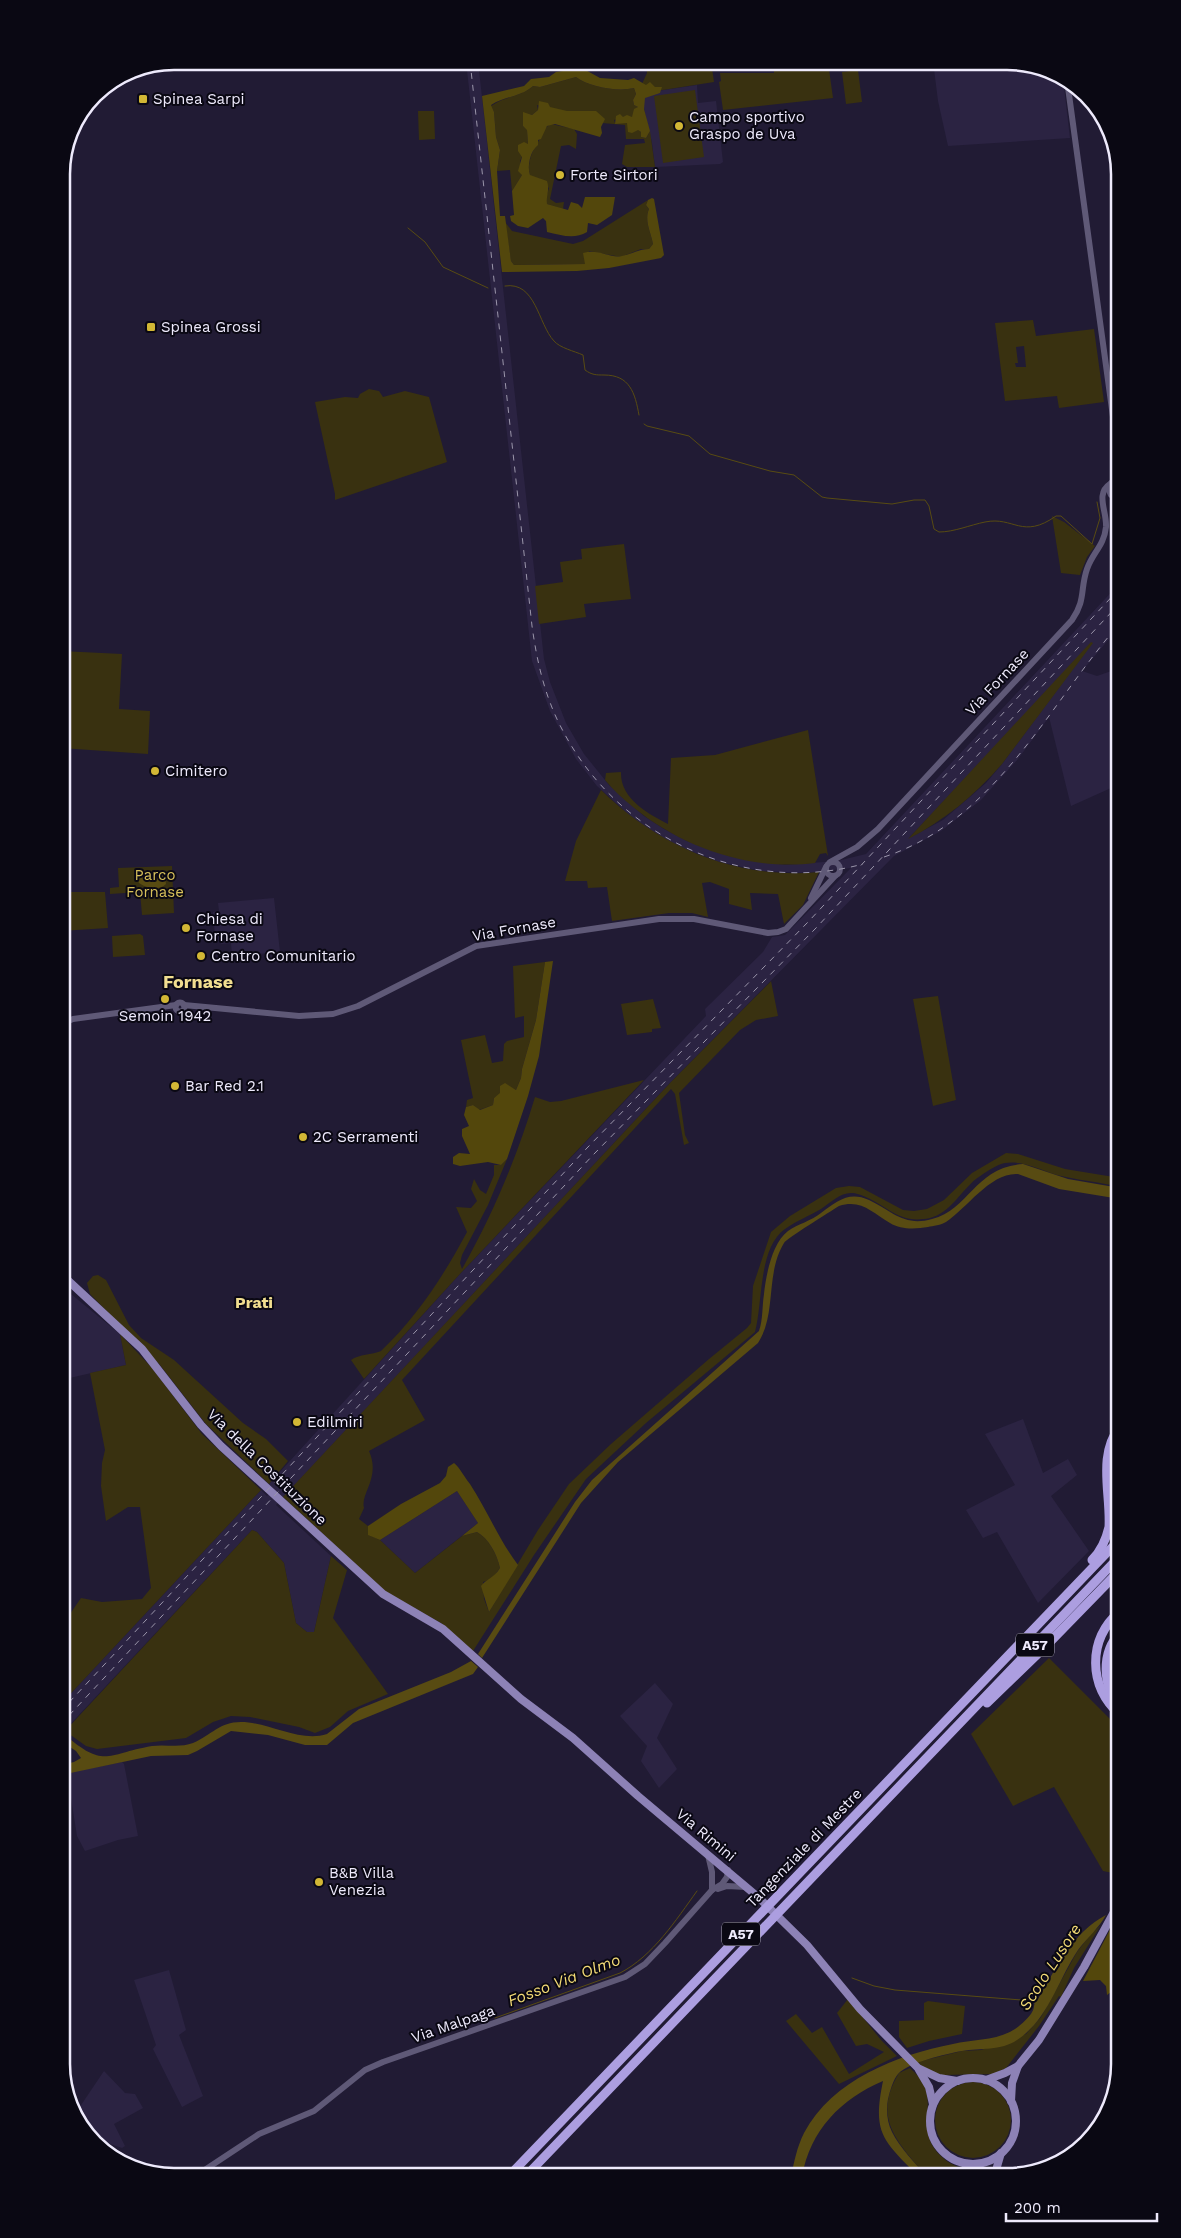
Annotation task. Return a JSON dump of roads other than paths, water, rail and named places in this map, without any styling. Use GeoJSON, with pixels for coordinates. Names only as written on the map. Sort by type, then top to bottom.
{"type":"FeatureCollection","features":[{"type":"Feature","properties":{"kind":"highway","name":"A57"},"geometry":{"type":"LineString","coordinates":[[1046,1616],[1072,1580],[1098,1554],[1106,1538],[1110,1516],[1106,1472],[1111,1440]]}},
{"type":"Feature","properties":{"kind":"highway"},"geometry":{"type":"LineString","coordinates":[[1107,1457],[1111,1470]]}},
{"type":"Feature","properties":{"kind":"highway","name":"Tangenziale di Mestre"},"geometry":{"type":"LineString","coordinates":[[517,2168],[1111,1548]]}},
{"type":"Feature","properties":{"kind":"highway","name":"Tangenziale di Mestre"},"geometry":{"type":"LineString","coordinates":[[534,2168],[1111,1565]]}},
{"type":"Feature","properties":{"kind":"highway","name":"A57"},"geometry":{"type":"LineString","coordinates":[[950,1733],[960,1728],[1024,1668],[1111,1579]]}},
{"type":"Feature","properties":{"kind":"highway"},"geometry":{"type":"LineString","coordinates":[[1111,1624],[1099,1640],[1094,1661],[1100,1688],[1111,1705]]}},
{"type":"Feature","properties":{"kind":"highway"},"geometry":{"type":"LineString","coordinates":[[1111,1644],[1106,1672],[1111,1694]]}},
{"type":"Feature","properties":{"kind":"main road","name":"Via della Costituzione"},"geometry":{"type":"LineString","coordinates":[[70,1278],[156,1365],[207,1432],[251,1474],[382,1594],[443,1629],[473,1656]]}},
{"type":"Feature","properties":{"kind":"main road","name":"Via Rimini"},"geometry":{"type":"LineString","coordinates":[[473,1656],[521,1699],[573,1738],[638,1796],[758,1897],[826,1966],[860,2009],[916,2066]]}},
{"type":"Feature","properties":{"kind":"main road"},"geometry":{"type":"LineString","coordinates":[[1011,2101],[1012,2083],[1018,2066],[1052,2019],[1111,1917]]}},
{"type":"Feature","properties":{"kind":"main road"},"geometry":{"type":"LineString","coordinates":[[916,2066],[939,2078],[986,2080],[1003,2090],[1011,2101],[1016,2117],[1011,2140],[1001,2153],[997,2168]]}},
{"type":"Feature","properties":{"kind":"main road"},"geometry":{"type":"LineString","coordinates":[[916,2066],[929,2087],[933,2104],[930,2124],[937,2145],[949,2157],[970,2168]]}},
{"type":"Feature","properties":{"kind":"main road"},"geometry":{"type":"LineString","coordinates":[[986,2080],[1018,2066]]}},
{"type":"Feature","properties":{"kind":"main road"},"geometry":{"type":"LineString","coordinates":[[933,2104],[943,2090],[957,2080]]}},
{"type":"Feature","properties":{"kind":"main road"},"geometry":{"type":"LineString","coordinates":[[963,2163],[985,2162],[1001,2153]]}},
{"type":"Feature","properties":{"kind":"street"},"geometry":{"type":"LineString","coordinates":[[1068,91],[1111,401]]}},
{"type":"Feature","properties":{"kind":"street","name":"Via Fornase"},"geometry":{"type":"LineString","coordinates":[[70,1019],[176,1007],[180,1003],[185,1007],[299,1016],[333,1014],[358,1006],[476,946],[673,918],[694,919],[768,933],[786,929],[839,873],[846,857],[883,824],[1072,620],[1082,600],[1088,567],[1103,542],[1106,525],[1102,495],[1104,489],[1111,485]]}},
{"type":"Feature","properties":{"kind":"street"},"geometry":{"type":"LineString","coordinates":[[1105,508],[1111,499]]}},
{"type":"Feature","properties":{"kind":"street","name":"Via Fornase"},"geometry":{"type":"LineString","coordinates":[[806,908],[828,865],[857,847]]}},
{"type":"Feature","properties":{"kind":"street"},"geometry":{"type":"LineString","coordinates":[[835,876],[828,874],[828,865],[836,863],[840,868]]}},
{"type":"Feature","properties":{"kind":"street"},"geometry":{"type":"LineString","coordinates":[[707,1854],[712,1872],[712,1890],[727,1886],[746,1887]]}},
{"type":"Feature","properties":{"kind":"street","name":"Via Malpaga"},"geometry":{"type":"LineString","coordinates":[[206,2168],[259,2134],[314,2111],[365,2070],[625,1977],[645,1964],[712,1890],[724,1881],[727,1870]]}},
{"type":"Feature","properties":{"kind":"waterway"},"geometry":{"type":"LineString","coordinates":[[408,228],[425,242],[443,267],[488,288]]}},
{"type":"Feature","properties":{"kind":"waterway"},"geometry":{"type":"LineString","coordinates":[[505,286],[515,286],[523,290],[530,297],[554,341],[583,355],[585,370],[594,374],[620,378],[625,382],[636,399],[639,415]]}},
{"type":"Feature","properties":{"kind":"waterway"},"geometry":{"type":"LineString","coordinates":[[644,424],[689,436],[710,454],[770,471],[794,475],[822,497],[892,504],[925,500],[929,506],[934,529],[939,532],[995,521],[1026,527],[1035,526],[1056,516],[1061,516],[1092,544],[1100,518],[1097,502]]}},
{"type":"Feature","properties":{"kind":"waterway","name":"Fosso Via Olmo"},"geometry":{"type":"LineString","coordinates":[[495,2018],[620,1973],[632,1966],[663,1936],[697,1891]]}},
{"type":"Feature","properties":{"kind":"waterway","name":"Fosso Via Olmo"},"geometry":{"type":"LineString","coordinates":[[852,1978],[874,1986],[895,1990],[1034,2001]]}},
{"type":"Feature","properties":{"kind":"railway"},"geometry":{"type":"LineString","coordinates":[[471,70],[532,626],[543,680],[551,706],[563,731],[587,769],[617,801],[652,829],[690,850],[731,864],[775,872],[819,872],[863,864]]}},
{"type":"Feature","properties":{"kind":"railway"},"geometry":{"type":"LineString","coordinates":[[70,1701],[587,1148],[809,921],[1111,598]]}},
{"type":"Feature","properties":{"kind":"railway"},"geometry":{"type":"LineString","coordinates":[[70,1714],[594,1154],[816,928],[1111,613]]}},
{"type":"Feature","properties":{"kind":"railway"},"geometry":{"type":"LineString","coordinates":[[884,857],[923,840],[958,817],[989,789],[1017,758],[1111,634]]}},
{"type":"Feature","properties":{"kind":"place","name":"Spinea Sarpi"},"geometry":{"type":"Point","coordinates":[143,99]}},
{"type":"Feature","properties":{"kind":"place","name":"Campo sportivo Graspo de Uva"},"geometry":{"type":"Point","coordinates":[679,126]}},
{"type":"Feature","properties":{"kind":"place","name":"Forte Sirtori"},"geometry":{"type":"Point","coordinates":[560,175]}},
{"type":"Feature","properties":{"kind":"place","name":"Spinea Grossi"},"geometry":{"type":"Point","coordinates":[151,327]}},
{"type":"Feature","properties":{"kind":"place","name":"Cimitero"},"geometry":{"type":"Point","coordinates":[155,771]}},
{"type":"Feature","properties":{"kind":"place","name":"Chiesa di Fornase"},"geometry":{"type":"Point","coordinates":[186,928]}},
{"type":"Feature","properties":{"kind":"place","name":"Centro Comunitario"},"geometry":{"type":"Point","coordinates":[201,956]}},
{"type":"Feature","properties":{"kind":"place","name":"Semoin 1942"},"geometry":{"type":"Point","coordinates":[165,999]}},
{"type":"Feature","properties":{"kind":"place","name":"Bar Red 2.1"},"geometry":{"type":"Point","coordinates":[175,1086]}},
{"type":"Feature","properties":{"kind":"place","name":"2C Serramenti"},"geometry":{"type":"Point","coordinates":[303,1137]}},
{"type":"Feature","properties":{"kind":"place","name":"Edilmiri"},"geometry":{"type":"Point","coordinates":[297,1422]}},
{"type":"Feature","properties":{"kind":"place","name":"B&B Villa Venezia"},"geometry":{"type":"Point","coordinates":[319,1882]}},
{"type":"Feature","properties":{"kind":"district","name":"Fornase"},"geometry":{"type":"Point","coordinates":[198,981]}},
{"type":"Feature","properties":{"kind":"district","name":"Prati"},"geometry":{"type":"Point","coordinates":[254,1302]}},
{"type":"Feature","properties":{"kind":"park label","name":"Parco Fornase"},"geometry":{"type":"Point","coordinates":[155,884]}},
{"type":"Feature","properties":{"kind":"water label","name":"Scolo Lusore"},"geometry":{"type":"Point","coordinates":[1050,1967]}}]}
